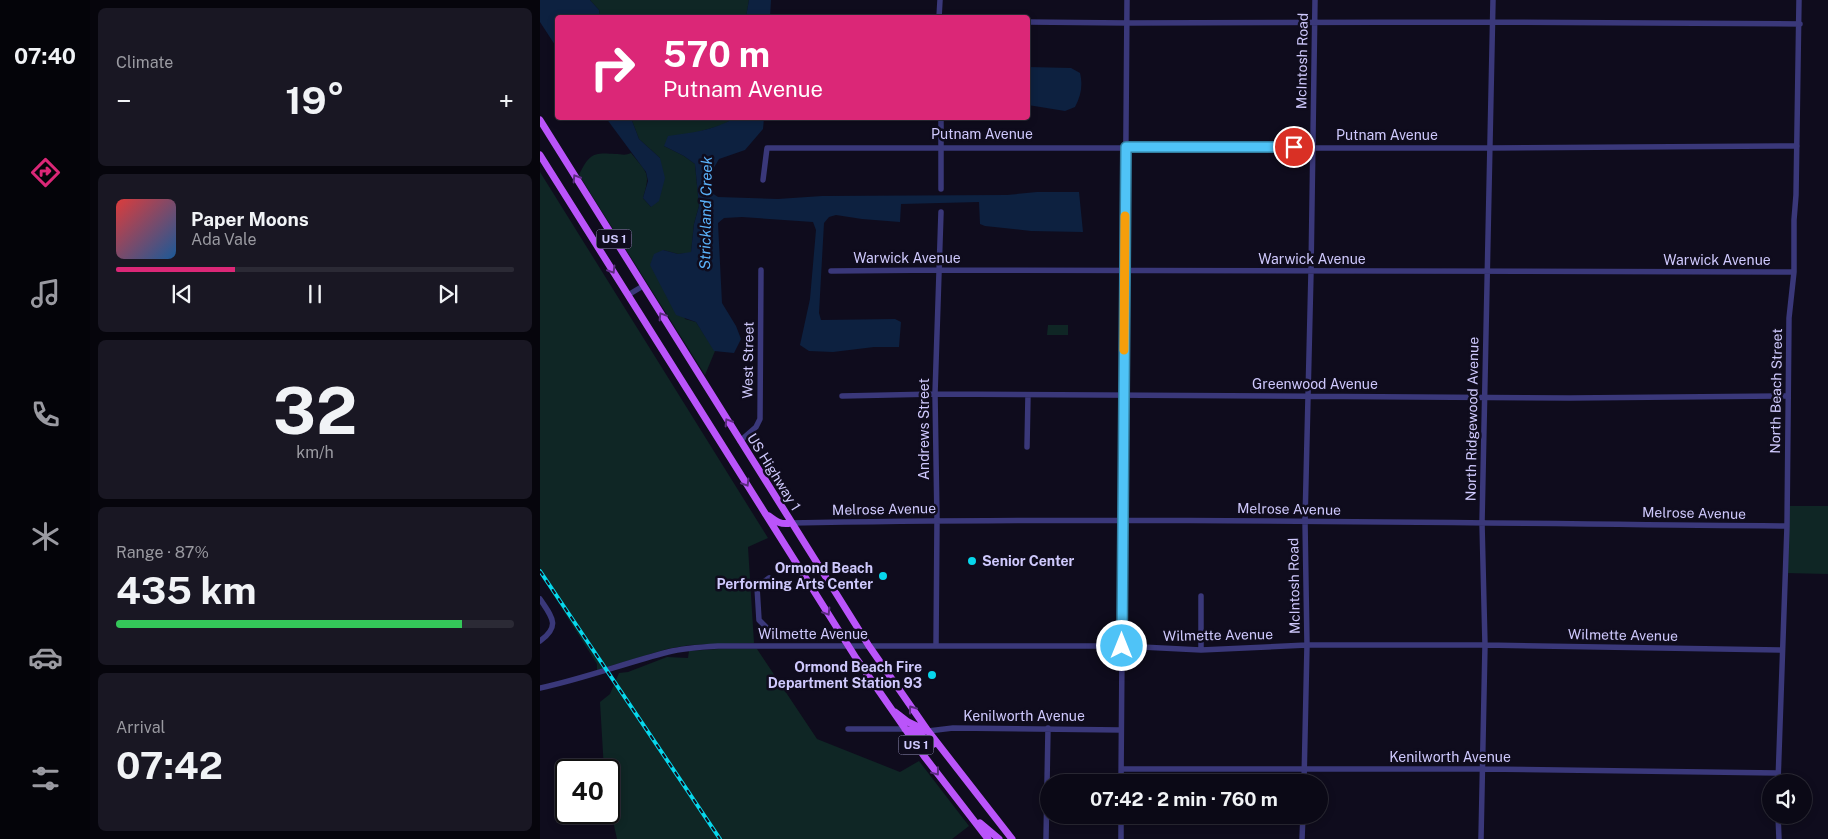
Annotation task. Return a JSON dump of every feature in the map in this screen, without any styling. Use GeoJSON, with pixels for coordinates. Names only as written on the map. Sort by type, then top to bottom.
{"type":"FeatureCollection","features":[{"type":"Feature","properties":{"kind":"main road","name":"US Highway 1"},"geometry":{"type":"LineString","coordinates":[[540,120],[869,646],[928,731],[1012,839]]}},
{"type":"Feature","properties":{"kind":"main road","name":"US 1"},"geometry":{"type":"LineString","coordinates":[[540,155],[848,646],[905,729],[988,839]]}},
{"type":"Feature","properties":{"kind":"main road"},"geometry":{"type":"LineString","coordinates":[[764,512],[778,523],[792,523]]}},
{"type":"Feature","properties":{"kind":"main road"},"geometry":{"type":"LineString","coordinates":[[891,709],[908,722],[928,731]]}},
{"type":"Feature","properties":{"kind":"main road"},"geometry":{"type":"LineString","coordinates":[[905,729],[923,736],[941,748]]}},
{"type":"Feature","properties":{"kind":"main road"},"geometry":{"type":"LineString","coordinates":[[970,815],[999,839]]}},
{"type":"Feature","properties":{"kind":"street"},"geometry":{"type":"LineString","coordinates":[[940,0],[940,15]]}},
{"type":"Feature","properties":{"kind":"street"},"geometry":{"type":"LineString","coordinates":[[1121,774],[1127,0]]}},
{"type":"Feature","properties":{"kind":"street","name":"McIntosh Road"},"geometry":{"type":"LineString","coordinates":[[1304,774],[1307,645],[1305,522],[1315,0]]}},
{"type":"Feature","properties":{"kind":"street","name":"North Ridgewood Avenue"},"geometry":{"type":"LineString","coordinates":[[1481,839],[1485,645],[1482,523],[1493,0]]}},
{"type":"Feature","properties":{"kind":"street","name":"North Beach Street"},"geometry":{"type":"LineString","coordinates":[[1778,773],[1786,526],[1789,318],[1794,272],[1799,0]]}},
{"type":"Feature","properties":{"kind":"street"},"geometry":{"type":"LineString","coordinates":[[1030,22],[1800,24]]}},
{"type":"Feature","properties":{"kind":"street"},"geometry":{"type":"LineString","coordinates":[[941,120],[941,189]]}},
{"type":"Feature","properties":{"kind":"street","name":"Putnam Avenue"},"geometry":{"type":"LineString","coordinates":[[763,180],[767,148],[1797,146]]}},
{"type":"Feature","properties":{"kind":"street","name":"Andrews Street"},"geometry":{"type":"LineString","coordinates":[[936,646],[935,394],[941,212]]}},
{"type":"Feature","properties":{"kind":"street","name":"West Street"},"geometry":{"type":"LineString","coordinates":[[740,440],[756,427],[760,419],[761,270]]}},
{"type":"Feature","properties":{"kind":"street","name":"Warwick Avenue"},"geometry":{"type":"LineString","coordinates":[[831,271],[1794,272]]}},
{"type":"Feature","properties":{"kind":"street"},"geometry":{"type":"LineString","coordinates":[[628,295],[643,286]]}},
{"type":"Feature","properties":{"kind":"street","name":"Greenwood Avenue"},"geometry":{"type":"LineString","coordinates":[[842,396],[935,394],[1486,398],[1788,396]]}},
{"type":"Feature","properties":{"kind":"street"},"geometry":{"type":"LineString","coordinates":[[1027,447],[1028,395]]}},
{"type":"Feature","properties":{"kind":"street","name":"Melrose Avenue"},"geometry":{"type":"LineString","coordinates":[[792,523],[937,520],[1122,520],[1786,526]]}},
{"type":"Feature","properties":{"kind":"street"},"geometry":{"type":"LineString","coordinates":[[766,627],[759,620],[757,587],[769,578]]}},
{"type":"Feature","properties":{"kind":"street"},"geometry":{"type":"LineString","coordinates":[[1201,596],[1201,650]]}},
{"type":"Feature","properties":{"kind":"street"},"geometry":{"type":"LineString","coordinates":[[540,599],[553,623],[550,632],[540,641]]}},
{"type":"Feature","properties":{"kind":"street","name":"Wilmette Avenue"},"geometry":{"type":"LineString","coordinates":[[540,688],[668,652],[718,646],[1122,646],[1201,650],[1307,645],[1485,645],[1782,650]]}},
{"type":"Feature","properties":{"kind":"street","name":"Kenilworth Avenue"},"geometry":{"type":"LineString","coordinates":[[928,731],[953,728],[1121,730]]}},
{"type":"Feature","properties":{"kind":"street"},"geometry":{"type":"LineString","coordinates":[[1046,839],[1048,728]]}},
{"type":"Feature","properties":{"kind":"street"},"geometry":{"type":"LineString","coordinates":[[848,729],[905,729]]}},
{"type":"Feature","properties":{"kind":"street","name":"Kenilworth Avenue"},"geometry":{"type":"LineString","coordinates":[[1121,769],[1482,769],[1778,773]]}},
{"type":"Feature","properties":{"kind":"street"},"geometry":{"type":"LineString","coordinates":[[1121,824],[1121,839]]}},
{"type":"Feature","properties":{"kind":"street"},"geometry":{"type":"LineString","coordinates":[[1302,839],[1303,824]]}},
{"type":"Feature","properties":{"kind":"street"},"geometry":{"type":"LineString","coordinates":[[1778,824],[1778,839]]}},
{"type":"Feature","properties":{"kind":"green space"},"geometry":{"type":"Polygon","coordinates":[[[590,0],[749,0],[746,15],[600,15],[599,10],[590,0]]]}},
{"type":"Feature","properties":{"kind":"green space"},"geometry":{"type":"Polygon","coordinates":[[[632,120],[731,120],[664,146],[695,164],[699,206],[694,224],[691,253],[678,254],[663,250],[685,319],[696,322],[715,351],[705,375],[579,175],[592,156],[602,153],[625,155],[631,153],[646,173],[647,183],[643,198],[651,207],[660,158],[639,139],[632,120]]]}},
{"type":"Feature","properties":{"kind":"green space"},"geometry":{"type":"Polygon","coordinates":[[[540,172],[768,538],[748,547],[754,643],[690,645],[667,649],[597,670],[597,664],[540,574],[540,172]]]}},
{"type":"Feature","properties":{"kind":"green space"},"geometry":{"type":"Polygon","coordinates":[[[1048,325],[1068,325],[1068,335],[1047,335],[1048,325]]]}},
{"type":"Feature","properties":{"kind":"green space"},"geometry":{"type":"Polygon","coordinates":[[[1787,506],[1828,506],[1828,574],[1785,573],[1787,506]]]}},
{"type":"Feature","properties":{"kind":"green space"},"geometry":{"type":"Polygon","coordinates":[[[757,649],[817,739],[900,772],[919,761],[969,826],[952,839],[617,839],[614,824],[620,824],[620,759],[603,759],[600,702],[610,694],[619,673],[628,672],[667,657],[688,658],[689,651],[757,649]]]}},
{"type":"Feature","properties":{"kind":"water"},"geometry":{"type":"Polygon","coordinates":[[[540,0],[590,0],[599,10],[600,15],[555,15],[555,45],[540,22],[540,0]]]}},
{"type":"Feature","properties":{"kind":"water"},"geometry":{"type":"Polygon","coordinates":[[[749,0],[771,0],[770,15],[746,15],[749,0]]]}},
{"type":"Feature","properties":{"kind":"water"},"geometry":{"type":"Polygon","coordinates":[[[1030,67],[1071,68],[1080,73],[1081,90],[1079,98],[1075,107],[1065,111],[1030,105],[1030,67]]]}},
{"type":"Feature","properties":{"kind":"water"},"geometry":{"type":"Polygon","coordinates":[[[607,120],[632,120],[639,139],[660,158],[665,178],[659,201],[651,207],[643,198],[648,181],[646,172],[607,120]]]}},
{"type":"Feature","properties":{"kind":"water","name":"Strickland Creek"},"geometry":{"type":"Polygon","coordinates":[[[731,120],[764,120],[763,129],[745,150],[719,159],[712,171],[712,193],[718,197],[778,199],[822,196],[1007,195],[1037,192],[1079,192],[1083,232],[1031,231],[985,226],[980,224],[979,202],[901,204],[900,222],[836,215],[829,217],[824,223],[819,313],[821,320],[895,319],[901,322],[899,347],[874,347],[833,352],[809,351],[800,345],[810,299],[816,230],[813,222],[742,217],[724,218],[718,223],[722,303],[736,326],[741,339],[734,353],[714,351],[696,322],[676,315],[650,265],[654,254],[663,250],[678,254],[691,252],[694,224],[699,206],[695,164],[664,146],[668,136],[711,128],[731,120]]]}},
{"type":"Feature","properties":{"kind":"railway"},"geometry":{"type":"LineString","coordinates":[[540,571],[720,839]]}},
{"type":"Feature","properties":{"kind":"slow traffic"},"geometry":{"type":"LineString","coordinates":[[1124,350],[1125,216]]}},
{"type":"Feature","properties":{"kind":"place","name":"Senior Center"},"geometry":{"type":"Point","coordinates":[972,561]}},
{"type":"Feature","properties":{"kind":"place","name":"Ormond Beach Performing Arts Center"},"geometry":{"type":"Point","coordinates":[883,576]}},
{"type":"Feature","properties":{"kind":"place","name":"Ormond Beach Fire Department Station 93"},"geometry":{"type":"Point","coordinates":[932,675]}},
{"type":"Feature","properties":{"kind":"route"},"geometry":{"type":"LineString","coordinates":[[1122,646],[1126,147],[1294,147]]}}]}
